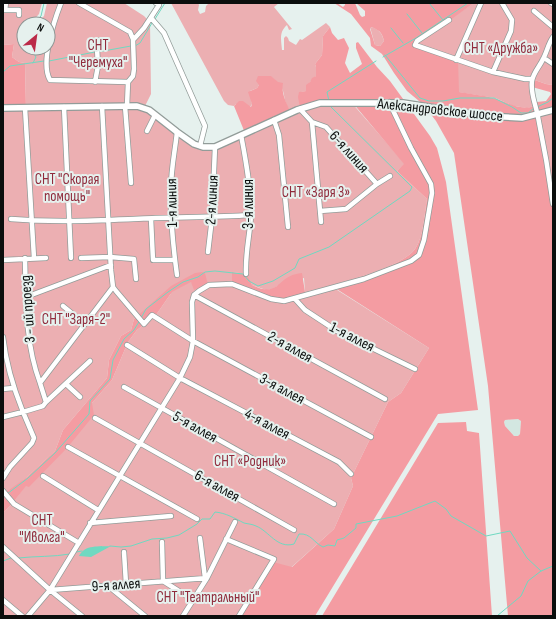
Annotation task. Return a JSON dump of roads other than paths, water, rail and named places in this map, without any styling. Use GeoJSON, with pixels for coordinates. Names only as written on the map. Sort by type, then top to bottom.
{"type":"FeatureCollection","features":[{"type":"Feature","properties":{"kind":"street"},"geometry":{"type":"LineString","coordinates":[[6,3],[4,10],[19,10],[19,15]]}},
{"type":"Feature","properties":{"kind":"street"},"geometry":{"type":"LineString","coordinates":[[61,3],[48,45],[46,69],[50,80],[128,82]]}},
{"type":"Feature","properties":{"kind":"street"},"geometry":{"type":"LineString","coordinates":[[79,3],[130,32],[133,39],[134,69],[133,76],[128,82],[126,106],[131,183]]}},
{"type":"Feature","properties":{"kind":"street"},"geometry":{"type":"LineString","coordinates":[[133,39],[144,28],[159,5],[156,3]]}},
{"type":"Feature","properties":{"kind":"street"},"geometry":{"type":"LineString","coordinates":[[456,60],[481,3]]}},
{"type":"Feature","properties":{"kind":"street"},"geometry":{"type":"LineString","coordinates":[[494,72],[511,30],[512,20],[502,3]]}},
{"type":"Feature","properties":{"kind":"street"},"geometry":{"type":"LineString","coordinates":[[534,11],[553,26]]}},
{"type":"Feature","properties":{"kind":"street"},"geometry":{"type":"LineString","coordinates":[[152,19],[164,33],[205,126],[200,146]]}},
{"type":"Feature","properties":{"kind":"street"},"geometry":{"type":"LineString","coordinates":[[449,20],[417,41],[414,46],[494,72],[525,79],[532,79]]}},
{"type":"Feature","properties":{"kind":"street"},"geometry":{"type":"LineString","coordinates":[[553,37],[544,58],[532,79],[532,94],[538,114],[553,204]]}},
{"type":"Feature","properties":{"kind":"street"},"geometry":{"type":"LineString","coordinates":[[95,82],[98,66],[97,48],[100,40]]}},
{"type":"Feature","properties":{"kind":"street"},"geometry":{"type":"LineString","coordinates":[[544,58],[553,64]]}},
{"type":"Feature","properties":{"kind":"street"},"geometry":{"type":"LineString","coordinates":[[28,616],[50,590],[180,378],[190,357],[193,341],[191,310],[194,296],[209,285],[220,283],[232,284],[271,299],[284,301],[295,299],[364,279],[389,270],[411,260],[418,255],[421,249],[432,193],[431,184],[411,148],[390,102]]}},
{"type":"Feature","properties":{"kind":"street","name":"Александровское шоссе"},"geometry":{"type":"LineString","coordinates":[[3,108],[137,106],[155,114],[177,132],[200,146],[215,147],[300,109],[320,103],[390,102],[415,104],[438,109],[488,116],[522,118],[553,110]]}},
{"type":"Feature","properties":{"kind":"street"},"geometry":{"type":"LineString","coordinates":[[102,106],[113,287],[144,324],[152,315],[193,341]]}},
{"type":"Feature","properties":{"kind":"street"},"geometry":{"type":"LineString","coordinates":[[64,107],[71,258]]}},
{"type":"Feature","properties":{"kind":"street"},"geometry":{"type":"LineString","coordinates":[[25,108],[34,258]]}},
{"type":"Feature","properties":{"kind":"street","name":"6-я линия"},"geometry":{"type":"LineString","coordinates":[[300,109],[312,122],[326,127],[377,184]]}},
{"type":"Feature","properties":{"kind":"street"},"geometry":{"type":"LineString","coordinates":[[147,131],[155,114]]}},
{"type":"Feature","properties":{"kind":"street"},"geometry":{"type":"LineString","coordinates":[[274,120],[279,136],[288,227]]}},
{"type":"Feature","properties":{"kind":"street"},"geometry":{"type":"LineString","coordinates":[[312,122],[321,222]]}},
{"type":"Feature","properties":{"kind":"street","name":"1-я линия"},"geometry":{"type":"LineString","coordinates":[[177,132],[171,187],[177,275]]}},
{"type":"Feature","properties":{"kind":"street","name":"3-я линия"},"geometry":{"type":"LineString","coordinates":[[241,135],[248,172],[251,215],[246,257],[246,274]]}},
{"type":"Feature","properties":{"kind":"street","name":"2-я линия"},"geometry":{"type":"LineString","coordinates":[[208,252],[212,218],[215,147]]}},
{"type":"Feature","properties":{"kind":"street"},"geometry":{"type":"LineString","coordinates":[[548,170],[553,178]]}},
{"type":"Feature","properties":{"kind":"street"},"geometry":{"type":"LineString","coordinates":[[320,210],[346,209],[377,184],[390,176]]}},
{"type":"Feature","properties":{"kind":"street"},"geometry":{"type":"LineString","coordinates":[[11,219],[31,221],[108,220],[212,218],[251,215]]}},
{"type":"Feature","properties":{"kind":"street"},"geometry":{"type":"LineString","coordinates":[[151,219],[154,260],[175,260]]}},
{"type":"Feature","properties":{"kind":"street"},"geometry":{"type":"LineString","coordinates":[[81,258],[110,257],[134,259],[136,279]]}},
{"type":"Feature","properties":{"kind":"street","name":"3 - ий проезд"},"geometry":{"type":"LineString","coordinates":[[25,258],[27,325],[30,348],[46,402]]}},
{"type":"Feature","properties":{"kind":"street"},"geometry":{"type":"LineString","coordinates":[[3,260],[46,258]]}},
{"type":"Feature","properties":{"kind":"street"},"geometry":{"type":"LineString","coordinates":[[26,297],[111,265]]}},
{"type":"Feature","properties":{"kind":"street"},"geometry":{"type":"LineString","coordinates":[[40,383],[113,287]]}},
{"type":"Feature","properties":{"kind":"street","name":"2-я аллея"},"geometry":{"type":"LineString","coordinates":[[194,296],[385,399]]}},
{"type":"Feature","properties":{"kind":"street","name":"1-я аллея"},"geometry":{"type":"LineString","coordinates":[[295,299],[305,310],[337,331],[415,369]]}},
{"type":"Feature","properties":{"kind":"street"},"geometry":{"type":"LineString","coordinates":[[63,306],[85,324]]}},
{"type":"Feature","properties":{"kind":"street"},"geometry":{"type":"LineString","coordinates":[[3,338],[7,366],[13,388],[34,438],[32,444],[10,467],[3,478]]}},
{"type":"Feature","properties":{"kind":"street","name":"3-я аллея"},"geometry":{"type":"LineString","coordinates":[[193,341],[371,437]]}},
{"type":"Feature","properties":{"kind":"street"},"geometry":{"type":"LineString","coordinates":[[127,344],[180,378]]}},
{"type":"Feature","properties":{"kind":"street"},"geometry":{"type":"LineString","coordinates":[[3,417],[43,406],[90,361]]}},
{"type":"Feature","properties":{"kind":"street","name":"4-я аллея"},"geometry":{"type":"LineString","coordinates":[[180,378],[339,462],[350,474]]}},
{"type":"Feature","properties":{"kind":"street"},"geometry":{"type":"LineString","coordinates":[[66,384],[80,397]]}},
{"type":"Feature","properties":{"kind":"street"},"geometry":{"type":"LineString","coordinates":[[124,387],[162,408]]}},
{"type":"Feature","properties":{"kind":"street"},"geometry":{"type":"LineString","coordinates":[[3,389],[13,388]]}},
{"type":"Feature","properties":{"kind":"street","name":"5-я аллея"},"geometry":{"type":"LineString","coordinates":[[162,408],[334,504]]}},
{"type":"Feature","properties":{"kind":"street","name":"6-я аллея"},"geometry":{"type":"LineString","coordinates":[[95,418],[294,530]]}},
{"type":"Feature","properties":{"kind":"street"},"geometry":{"type":"LineString","coordinates":[[68,447],[197,519]]}},
{"type":"Feature","properties":{"kind":"street"},"geometry":{"type":"LineString","coordinates":[[43,476],[98,510]]}},
{"type":"Feature","properties":{"kind":"street"},"geometry":{"type":"LineString","coordinates":[[5,494],[18,506],[79,543]]}},
{"type":"Feature","properties":{"kind":"street"},"geometry":{"type":"LineString","coordinates":[[90,523],[171,516]]}},
{"type":"Feature","properties":{"kind":"street"},"geometry":{"type":"LineString","coordinates":[[182,616],[206,578],[235,522]]}},
{"type":"Feature","properties":{"kind":"street"},"geometry":{"type":"LineString","coordinates":[[200,538],[206,578]]}},
{"type":"Feature","properties":{"kind":"street"},"geometry":{"type":"LineString","coordinates":[[226,539],[274,559],[239,616]]}},
{"type":"Feature","properties":{"kind":"street"},"geometry":{"type":"LineString","coordinates":[[162,542],[163,581],[193,600]]}},
{"type":"Feature","properties":{"kind":"street"},"geometry":{"type":"LineString","coordinates":[[3,547],[50,590],[82,616]]}},
{"type":"Feature","properties":{"kind":"street"},"geometry":{"type":"LineString","coordinates":[[124,552],[126,584]]}},
{"type":"Feature","properties":{"kind":"street","name":"9-я аллея"},"geometry":{"type":"LineString","coordinates":[[50,590],[206,578]]}},
{"type":"Feature","properties":{"kind":"street"},"geometry":{"type":"LineString","coordinates":[[107,585],[145,616]]}},
{"type":"Feature","properties":{"kind":"street"},"geometry":{"type":"LineString","coordinates":[[3,600],[22,616]]}},
{"type":"Feature","properties":{"kind":"waterway"},"geometry":{"type":"LineString","coordinates":[[41,16],[44,3]]}},
{"type":"Feature","properties":{"kind":"waterway"},"geometry":{"type":"LineString","coordinates":[[155,19],[165,3]]}},
{"type":"Feature","properties":{"kind":"waterway"},"geometry":{"type":"LineString","coordinates":[[429,3],[443,20]]}},
{"type":"Feature","properties":{"kind":"waterway"},"geometry":{"type":"LineString","coordinates":[[383,57],[416,38],[468,3]]}},
{"type":"Feature","properties":{"kind":"waterway"},"geometry":{"type":"LineString","coordinates":[[407,14],[422,33]]}},
{"type":"Feature","properties":{"kind":"waterway"},"geometry":{"type":"LineString","coordinates":[[135,46],[140,43],[152,23]]}},
{"type":"Feature","properties":{"kind":"waterway"},"geometry":{"type":"LineString","coordinates":[[391,28],[403,43]]}},
{"type":"Feature","properties":{"kind":"waterway"},"geometry":{"type":"LineString","coordinates":[[98,52],[131,46]]}},
{"type":"Feature","properties":{"kind":"waterway"},"geometry":{"type":"LineString","coordinates":[[49,61],[95,52]]}},
{"type":"Feature","properties":{"kind":"waterway"},"geometry":{"type":"LineString","coordinates":[[385,55],[420,98],[429,101],[443,101],[460,98],[494,98],[521,113],[528,113],[534,108]]}},
{"type":"Feature","properties":{"kind":"waterway"},"geometry":{"type":"LineString","coordinates":[[33,63],[35,56]]}},
{"type":"Feature","properties":{"kind":"waterway"},"geometry":{"type":"LineString","coordinates":[[3,72],[10,66],[44,61]]}},
{"type":"Feature","properties":{"kind":"waterway"},"geometry":{"type":"LineString","coordinates":[[329,101],[327,92],[376,61]]}},
{"type":"Feature","properties":{"kind":"waterway"},"geometry":{"type":"LineString","coordinates":[[537,107],[553,98]]}},
{"type":"Feature","properties":{"kind":"waterway"},"geometry":{"type":"LineString","coordinates":[[141,318],[146,309],[168,292],[183,282],[198,277],[205,272],[215,271],[243,274],[249,281],[258,286],[273,281],[295,268],[299,259],[329,247],[410,191],[412,187],[330,106]]}},
{"type":"Feature","properties":{"kind":"waterway"},"geometry":{"type":"LineString","coordinates":[[7,494],[28,478],[55,453],[89,414],[90,401],[110,379],[113,360],[124,339],[134,330],[140,320]]}},
{"type":"Feature","properties":{"kind":"waterway"},"geometry":{"type":"LineString","coordinates":[[110,546],[131,546],[152,539],[167,538],[179,535],[197,524],[202,519],[210,519],[215,512],[261,528],[278,542],[283,544],[294,544],[299,534],[303,534],[307,535],[323,547],[328,545],[335,546],[337,540],[344,538],[356,528],[356,524],[397,516],[435,501],[446,509],[451,516],[486,536],[510,531],[527,558],[541,571]]}},
{"type":"Feature","properties":{"kind":"waterway"},"geometry":{"type":"LineString","coordinates":[[76,552],[82,551]]}},
{"type":"Feature","properties":{"kind":"waterway"},"geometry":{"type":"LineString","coordinates":[[18,558],[70,554]]}},
{"type":"Feature","properties":{"kind":"waterway"},"geometry":{"type":"LineString","coordinates":[[3,561],[11,558]]}},
{"type":"Feature","properties":{"kind":"waterway"},"geometry":{"type":"LineString","coordinates":[[497,616],[521,596],[528,581],[541,571],[553,566]]}},
{"type":"Feature","properties":{"kind":"park label","name":"СНТ «Дружба»"},"geometry":{"type":"Point","coordinates":[501,48]}},
{"type":"Feature","properties":{"kind":"park label","name":"СНТ \"Черемуха\""},"geometry":{"type":"Point","coordinates":[98,54]}},
{"type":"Feature","properties":{"kind":"park label","name":"СНТ \"Скорая помощь\""},"geometry":{"type":"Point","coordinates":[67,188]}},
{"type":"Feature","properties":{"kind":"park label","name":"СНТ «Заря 3»"},"geometry":{"type":"Point","coordinates":[316,192]}},
{"type":"Feature","properties":{"kind":"park label","name":"СНТ \"Заря-2\""},"geometry":{"type":"Point","coordinates":[76,319]}},
{"type":"Feature","properties":{"kind":"park label","name":"СНТ «Родник»"},"geometry":{"type":"Point","coordinates":[250,461]}},
{"type":"Feature","properties":{"kind":"park label","name":"СНТ \"Иволга\""},"geometry":{"type":"Point","coordinates":[42,528]}},
{"type":"Feature","properties":{"kind":"park label","name":"СНТ \"Театральный\""},"geometry":{"type":"Point","coordinates":[208,597]}}]}
